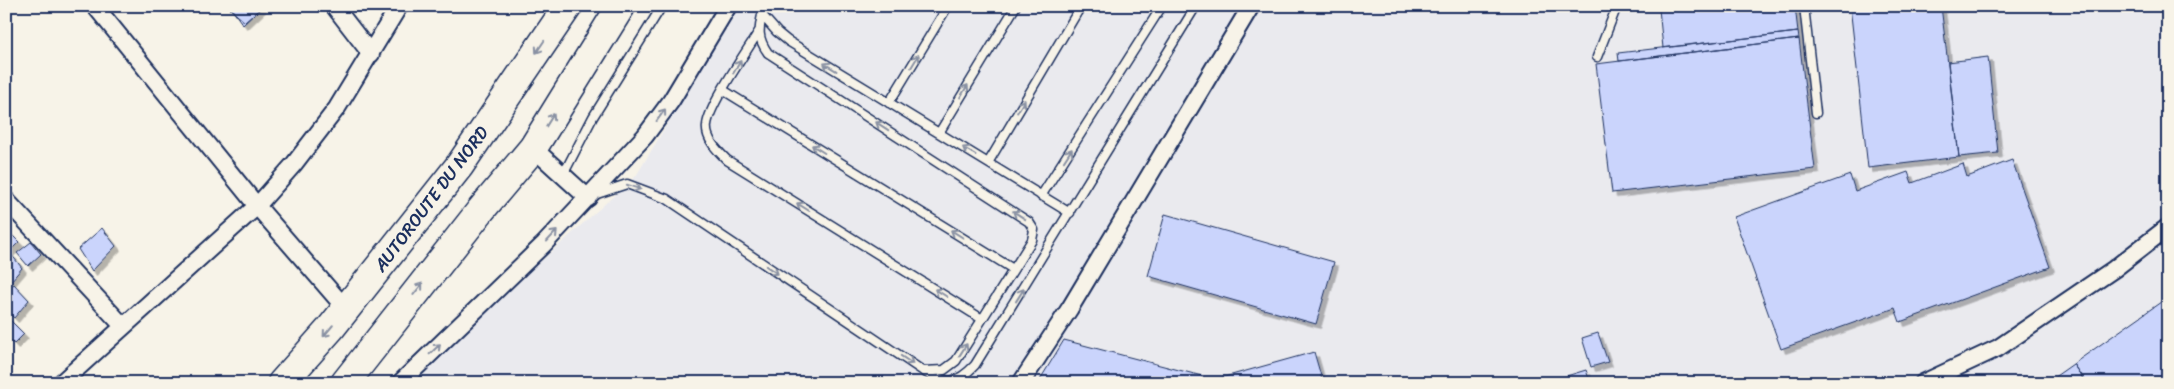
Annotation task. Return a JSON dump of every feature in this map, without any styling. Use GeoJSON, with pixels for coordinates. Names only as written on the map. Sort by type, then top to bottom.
{"type":"FeatureCollection","features":[{"type":"Feature","properties":{"kind":"highway","name":"AUTOROUTE DU NORD"},"geometry":{"type":"LineString","coordinates":[[282,383],[346,309],[460,165],[567,6]]}},
{"type":"Feature","properties":{"kind":"highway"},"geometry":{"type":"LineString","coordinates":[[345,383],[481,210],[533,148],[621,6]]}},
{"type":"Feature","properties":{"kind":"street"},"geometry":{"type":"LineString","coordinates":[[95,6],[257,206],[346,309]]}},
{"type":"Feature","properties":{"kind":"street"},"geometry":{"type":"LineString","coordinates":[[334,6],[372,54]]}},
{"type":"Feature","properties":{"kind":"street"},"geometry":{"type":"LineString","coordinates":[[61,383],[257,206],[294,164],[337,108],[372,54],[399,6]]}},
{"type":"Feature","properties":{"kind":"street"},"geometry":{"type":"LineString","coordinates":[[400,383],[544,244],[645,136],[666,108],[728,6]]}},
{"type":"Feature","properties":{"kind":"street"},"geometry":{"type":"LineString","coordinates":[[1022,383],[1070,308],[1251,6]]}},
{"type":"Feature","properties":{"kind":"street"},"geometry":{"type":"LineString","coordinates":[[533,148],[588,198]]}},
{"type":"Feature","properties":{"kind":"street"},"geometry":{"type":"LineString","coordinates":[[6,200],[123,326]]}},
{"type":"Feature","properties":{"kind":"street"},"geometry":{"type":"LineString","coordinates":[[1923,383],[1998,348],[2114,269],[2168,227]]}},
{"type":"Feature","properties":{"kind":"lane"},"geometry":{"type":"LineString","coordinates":[[563,175],[593,117],[662,6]]}},
{"type":"Feature","properties":{"kind":"lane"},"geometry":{"type":"LineString","coordinates":[[764,6],[759,31],[760,42],[768,52],[1030,222],[1034,230],[1032,240],[956,361],[944,370],[923,371]]}},
{"type":"Feature","properties":{"kind":"lane"},"geometry":{"type":"LineString","coordinates":[[889,103],[948,6]]}},
{"type":"Feature","properties":{"kind":"lane"},"geometry":{"type":"LineString","coordinates":[[938,133],[1016,6]]}},
{"type":"Feature","properties":{"kind":"lane"},"geometry":{"type":"LineString","coordinates":[[988,163],[1081,6]]}},
{"type":"Feature","properties":{"kind":"lane"},"geometry":{"type":"LineString","coordinates":[[1042,196],[1162,6]]}},
{"type":"Feature","properties":{"kind":"lane"},"geometry":{"type":"LineString","coordinates":[[588,198],[627,184],[668,199],[923,371],[939,380],[949,382],[964,377],[975,365],[1196,6]]}},
{"type":"Feature","properties":{"kind":"lane"},"geometry":{"type":"LineString","coordinates":[[1597,57],[1617,6]]}},
{"type":"Feature","properties":{"kind":"lane"},"geometry":{"type":"LineString","coordinates":[[1804,6],[1816,113]]}},
{"type":"Feature","properties":{"kind":"lane"},"geometry":{"type":"LineString","coordinates":[[762,15],[788,41],[1070,213]]}},
{"type":"Feature","properties":{"kind":"lane"},"geometry":{"type":"LineString","coordinates":[[759,31],[712,108],[706,126],[709,138],[716,150],[727,160],[982,319]]}},
{"type":"Feature","properties":{"kind":"lane"},"geometry":{"type":"LineString","coordinates":[[723,90],[1013,268]]}},
{"type":"Feature","properties":{"kind":"shaded area"},"geometry":{"type":"Polygon","coordinates":[[[738,6],[2168,6],[2168,383],[405,383],[636,176],[738,6]]]}},
{"type":"Feature","properties":{"kind":"building"},"geometry":{"type":"Polygon","coordinates":[[[233,6],[263,6],[245,22],[230,9],[233,6]]]}},
{"type":"Feature","properties":{"kind":"building"},"geometry":{"type":"Polygon","coordinates":[[[234,6],[263,6],[243,25],[231,8],[234,6]]]}},
{"type":"Feature","properties":{"kind":"building"},"geometry":{"type":"Polygon","coordinates":[[[1679,6],[1795,6],[1798,32],[1663,48],[1659,9],[1679,6]]]}},
{"type":"Feature","properties":{"kind":"building"},"geometry":{"type":"Polygon","coordinates":[[[1850,6],[1941,6],[1959,157],[1868,168],[1850,6]]]}},
{"type":"Feature","properties":{"kind":"building"},"geometry":{"type":"Polygon","coordinates":[[[1798,32],[1799,39],[1619,61],[1618,53],[1798,32]]]}},
{"type":"Feature","properties":{"kind":"building"},"geometry":{"type":"Polygon","coordinates":[[[1799,39],[1815,169],[1612,193],[1596,64],[1799,39]]]}},
{"type":"Feature","properties":{"kind":"building"},"geometry":{"type":"Polygon","coordinates":[[[1988,57],[1998,153],[1959,157],[1948,62],[1988,57]]]}},
{"type":"Feature","properties":{"kind":"building"},"geometry":{"type":"Polygon","coordinates":[[[2012,160],[2050,267],[1900,322],[1895,308],[1781,349],[1734,217],[1850,175],[1855,191],[1908,172],[1912,183],[1963,164],[1967,177],[2012,160]]]}},
{"type":"Feature","properties":{"kind":"building"},"geometry":{"type":"Polygon","coordinates":[[[1165,214],[1334,262],[1316,324],[1148,276],[1165,214]]]}},
{"type":"Feature","properties":{"kind":"building"},"geometry":{"type":"Polygon","coordinates":[[[102,228],[116,246],[92,271],[78,249],[102,228]]]}},
{"type":"Feature","properties":{"kind":"building"},"geometry":{"type":"Polygon","coordinates":[[[6,229],[19,242],[6,255],[6,229]]]}},
{"type":"Feature","properties":{"kind":"building"},"geometry":{"type":"Polygon","coordinates":[[[31,242],[41,254],[28,266],[17,253],[31,242]]]}},
{"type":"Feature","properties":{"kind":"building"},"geometry":{"type":"Polygon","coordinates":[[[11,254],[22,268],[6,287],[6,258],[11,254]]]}},
{"type":"Feature","properties":{"kind":"building"},"geometry":{"type":"Polygon","coordinates":[[[14,284],[29,300],[14,318],[6,310],[6,290],[14,284]]]}},
{"type":"Feature","properties":{"kind":"building"},"geometry":{"type":"Polygon","coordinates":[[[2168,297],[2168,381],[2086,383],[2073,364],[2168,297]]]}},
{"type":"Feature","properties":{"kind":"building"},"geometry":{"type":"Polygon","coordinates":[[[7,317],[24,334],[14,344],[6,336],[7,317]]]}},
{"type":"Feature","properties":{"kind":"building"},"geometry":{"type":"Polygon","coordinates":[[[1598,333],[1608,362],[1591,367],[1582,338],[1598,333]]]}},
{"type":"Feature","properties":{"kind":"building"},"geometry":{"type":"Polygon","coordinates":[[[1064,340],[1202,376],[1203,383],[1038,383],[1064,340]]]}},
{"type":"Feature","properties":{"kind":"building"},"geometry":{"type":"Polygon","coordinates":[[[1314,352],[1323,383],[1203,383],[1314,352]]]}},
{"type":"Feature","properties":{"kind":"building"},"geometry":{"type":"Polygon","coordinates":[[[2073,364],[2086,383],[2046,383],[2073,364]]]}},
{"type":"Feature","properties":{"kind":"building"},"geometry":{"type":"Polygon","coordinates":[[[1586,370],[1590,382],[1562,383],[1560,378],[1586,370]]]}}]}
